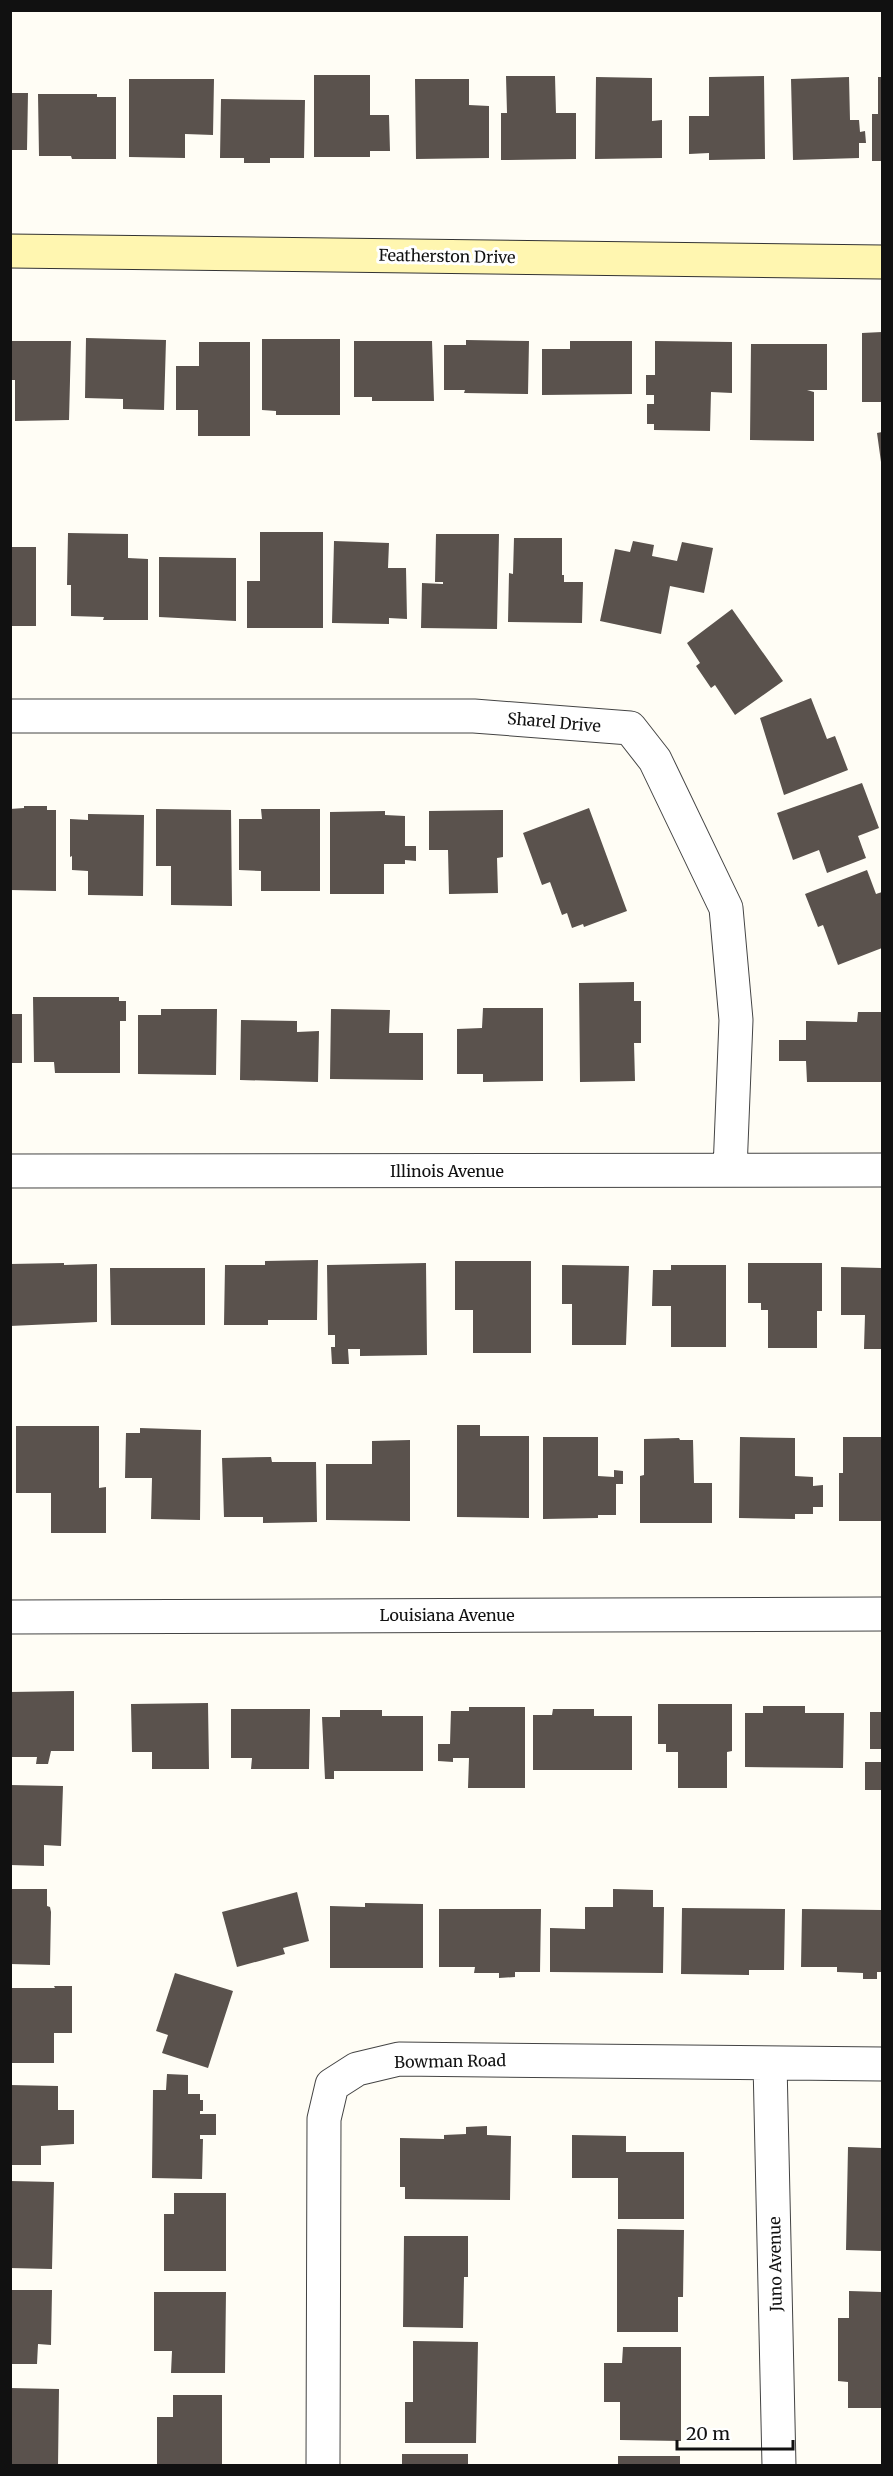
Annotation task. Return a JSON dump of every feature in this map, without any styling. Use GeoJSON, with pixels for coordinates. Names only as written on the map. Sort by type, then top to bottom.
{"type":"FeatureCollection","features":[{"type":"Feature","properties":{"kind":"street","name":"Featherston Drive"},"geometry":{"type":"LineString","coordinates":[[10,251],[882,262]]}},
{"type":"Feature","properties":{"kind":"street","name":"Sharel Drive"},"geometry":{"type":"LineString","coordinates":[[10,716],[474,716],[630,728],[655,760],[726,908],[736,1020],[730,1170]]}},
{"type":"Feature","properties":{"kind":"street","name":"Illinois Avenue"},"geometry":{"type":"LineString","coordinates":[[10,1171],[882,1170]]}},
{"type":"Feature","properties":{"kind":"street","name":"Louisiana Avenue"},"geometry":{"type":"LineString","coordinates":[[10,1617],[882,1614]]}},
{"type":"Feature","properties":{"kind":"street","name":"Bowman Road"},"geometry":{"type":"LineString","coordinates":[[323,2466],[324,2119],[332,2085],[357,2069],[399,2060],[882,2064]]}},
{"type":"Feature","properties":{"kind":"street","name":"Juno Avenue"},"geometry":{"type":"LineString","coordinates":[[770,2063],[779,2466]]}},
{"type":"Feature","properties":{"kind":"building"},"geometry":{"type":"Polygon","coordinates":[[[314,75],[370,75],[370,115],[389,115],[390,151],[370,151],[370,157],[314,157],[314,75]]]}},
{"type":"Feature","properties":{"kind":"building"},"geometry":{"type":"Polygon","coordinates":[[[506,76],[555,76],[556,113],[576,113],[576,159],[501,160],[501,113],[507,113],[506,76]]]}},
{"type":"Feature","properties":{"kind":"building"},"geometry":{"type":"Polygon","coordinates":[[[764,76],[765,159],[709,160],[709,153],[689,154],[689,116],[709,116],[709,77],[764,76]]]}},
{"type":"Feature","properties":{"kind":"building"},"geometry":{"type":"Polygon","coordinates":[[[596,77],[652,78],[652,121],[662,120],[662,158],[595,159],[596,77]]]}},
{"type":"Feature","properties":{"kind":"building"},"geometry":{"type":"Polygon","coordinates":[[[849,77],[850,120],[859,120],[860,132],[865,131],[866,143],[859,143],[859,158],[793,160],[791,79],[849,77]]]}},
{"type":"Feature","properties":{"kind":"building"},"geometry":{"type":"Polygon","coordinates":[[[878,77],[882,77],[882,161],[872,161],[872,114],[878,114],[878,77]]]}},
{"type":"Feature","properties":{"kind":"building"},"geometry":{"type":"Polygon","coordinates":[[[129,79],[214,79],[213,135],[185,134],[185,158],[129,157],[129,79]]]}},
{"type":"Feature","properties":{"kind":"building"},"geometry":{"type":"Polygon","coordinates":[[[415,79],[469,79],[469,105],[489,106],[489,158],[416,159],[415,79]]]}},
{"type":"Feature","properties":{"kind":"building"},"geometry":{"type":"Polygon","coordinates":[[[10,93],[28,93],[27,150],[10,150],[10,93]]]}},
{"type":"Feature","properties":{"kind":"building"},"geometry":{"type":"Polygon","coordinates":[[[38,94],[97,94],[97,97],[116,97],[116,159],[39,156],[38,94]]]}},
{"type":"Feature","properties":{"kind":"building"},"geometry":{"type":"Polygon","coordinates":[[[221,99],[305,100],[304,158],[270,158],[270,163],[244,163],[244,158],[220,158],[221,99]]]}},
{"type":"Feature","properties":{"kind":"building"},"geometry":{"type":"Polygon","coordinates":[[[882,332],[882,402],[862,402],[862,333],[882,332]]]}},
{"type":"Feature","properties":{"kind":"building"},"geometry":{"type":"Polygon","coordinates":[[[86,338],[166,340],[164,410],[123,409],[123,399],[85,398],[86,338]]]}},
{"type":"Feature","properties":{"kind":"building"},"geometry":{"type":"Polygon","coordinates":[[[262,339],[340,339],[340,415],[276,415],[276,411],[262,410],[262,339]]]}},
{"type":"Feature","properties":{"kind":"building"},"geometry":{"type":"Polygon","coordinates":[[[466,340],[529,341],[528,394],[464,393],[465,390],[444,390],[444,345],[466,345],[466,340]]]}},
{"type":"Feature","properties":{"kind":"building"},"geometry":{"type":"Polygon","coordinates":[[[10,341],[71,341],[69,420],[15,421],[15,380],[10,380],[10,341]]]}},
{"type":"Feature","properties":{"kind":"building"},"geometry":{"type":"Polygon","coordinates":[[[354,341],[432,341],[434,401],[372,401],[372,397],[354,397],[354,341]]]}},
{"type":"Feature","properties":{"kind":"building"},"geometry":{"type":"Polygon","coordinates":[[[570,341],[632,341],[632,394],[542,395],[542,349],[570,349],[570,341]]]}},
{"type":"Feature","properties":{"kind":"building"},"geometry":{"type":"Polygon","coordinates":[[[655,341],[732,342],[732,393],[711,392],[710,431],[654,430],[654,424],[647,424],[647,404],[654,404],[654,395],[646,395],[646,375],[655,375],[655,341]]]}},
{"type":"Feature","properties":{"kind":"building"},"geometry":{"type":"Polygon","coordinates":[[[199,342],[250,342],[250,436],[198,436],[198,410],[176,410],[176,366],[199,366],[199,342]]]}},
{"type":"Feature","properties":{"kind":"building"},"geometry":{"type":"Polygon","coordinates":[[[751,344],[827,344],[827,390],[807,390],[814,392],[814,441],[750,440],[751,344]]]}},
{"type":"Feature","properties":{"kind":"building"},"geometry":{"type":"Polygon","coordinates":[[[882,432],[882,462],[881,462],[877,433],[882,432]]]}},
{"type":"Feature","properties":{"kind":"building"},"geometry":{"type":"Polygon","coordinates":[[[260,532],[323,532],[323,628],[247,628],[247,581],[260,581],[260,532]]]}},
{"type":"Feature","properties":{"kind":"building"},"geometry":{"type":"Polygon","coordinates":[[[68,533],[128,534],[128,558],[148,559],[148,620],[103,620],[104,617],[71,616],[71,585],[67,585],[68,533]]]}},
{"type":"Feature","properties":{"kind":"building"},"geometry":{"type":"Polygon","coordinates":[[[436,534],[499,534],[497,629],[421,628],[422,583],[443,584],[443,582],[435,582],[436,534]]]}},
{"type":"Feature","properties":{"kind":"building"},"geometry":{"type":"Polygon","coordinates":[[[514,538],[562,538],[564,582],[583,582],[582,623],[508,622],[509,573],[513,574],[514,538]]]}},
{"type":"Feature","properties":{"kind":"building"},"geometry":{"type":"Polygon","coordinates":[[[334,541],[389,543],[388,568],[406,568],[407,619],[389,618],[389,624],[332,623],[334,541]]]}},
{"type":"Feature","properties":{"kind":"building"},"geometry":{"type":"Polygon","coordinates":[[[633,541],[654,545],[652,556],[677,561],[682,542],[713,548],[704,593],[670,586],[661,634],[600,621],[615,549],[630,552],[633,541]]]}},
{"type":"Feature","properties":{"kind":"building"},"geometry":{"type":"Polygon","coordinates":[[[10,547],[36,547],[36,626],[10,626],[10,547]]]}},
{"type":"Feature","properties":{"kind":"building"},"geometry":{"type":"Polygon","coordinates":[[[159,557],[236,558],[236,621],[159,617],[159,557]]]}},
{"type":"Feature","properties":{"kind":"building"},"geometry":{"type":"Polygon","coordinates":[[[732,609],[783,681],[735,715],[715,685],[711,688],[696,666],[700,663],[687,643],[732,609]]]}},
{"type":"Feature","properties":{"kind":"building"},"geometry":{"type":"Polygon","coordinates":[[[811,698],[827,739],[835,736],[848,770],[784,795],[760,718],[811,698]]]}},
{"type":"Feature","properties":{"kind":"building"},"geometry":{"type":"Polygon","coordinates":[[[862,783],[879,828],[858,836],[866,858],[827,873],[819,850],[793,860],[777,813],[862,783]]]}},
{"type":"Feature","properties":{"kind":"building"},"geometry":{"type":"Polygon","coordinates":[[[24,806],[47,806],[47,810],[56,810],[56,891],[10,890],[10,809],[24,808],[24,806]]]}},
{"type":"Feature","properties":{"kind":"building"},"geometry":{"type":"Polygon","coordinates":[[[589,808],[627,911],[584,927],[583,924],[572,928],[567,913],[562,915],[550,882],[542,885],[523,833],[589,808]]]}},
{"type":"Feature","properties":{"kind":"building"},"geometry":{"type":"Polygon","coordinates":[[[156,809],[231,810],[232,906],[171,905],[171,866],[156,866],[156,809]]]}},
{"type":"Feature","properties":{"kind":"building"},"geometry":{"type":"Polygon","coordinates":[[[261,809],[320,809],[320,891],[261,891],[261,871],[239,870],[239,819],[262,819],[261,809]]]}},
{"type":"Feature","properties":{"kind":"building"},"geometry":{"type":"Polygon","coordinates":[[[503,810],[503,857],[497,858],[498,893],[449,894],[448,850],[429,850],[429,811],[503,810]]]}},
{"type":"Feature","properties":{"kind":"building"},"geometry":{"type":"Polygon","coordinates":[[[385,811],[385,815],[405,816],[405,846],[416,846],[416,861],[405,860],[405,864],[384,864],[384,894],[330,894],[330,812],[385,811]]]}},
{"type":"Feature","properties":{"kind":"building"},"geometry":{"type":"Polygon","coordinates":[[[88,814],[144,815],[143,896],[88,895],[88,871],[72,870],[70,819],[88,820],[88,814]]]}},
{"type":"Feature","properties":{"kind":"building"},"geometry":{"type":"Polygon","coordinates":[[[867,870],[876,894],[882,892],[882,948],[838,965],[823,925],[818,927],[805,894],[867,870]]]}},
{"type":"Feature","properties":{"kind":"building"},"geometry":{"type":"Polygon","coordinates":[[[634,982],[634,1001],[641,1001],[641,1043],[634,1043],[635,1081],[580,1082],[579,983],[634,982]]]}},
{"type":"Feature","properties":{"kind":"building"},"geometry":{"type":"Polygon","coordinates":[[[33,997],[119,997],[119,1001],[126,1001],[126,1021],[120,1021],[120,1073],[55,1073],[54,1062],[34,1062],[33,997]]]}},
{"type":"Feature","properties":{"kind":"building"},"geometry":{"type":"Polygon","coordinates":[[[483,1008],[543,1008],[543,1081],[483,1082],[483,1074],[457,1074],[457,1029],[482,1028],[483,1008]]]}},
{"type":"Feature","properties":{"kind":"building"},"geometry":{"type":"Polygon","coordinates":[[[161,1009],[217,1009],[216,1075],[138,1074],[138,1015],[161,1015],[161,1009]]]}},
{"type":"Feature","properties":{"kind":"building"},"geometry":{"type":"Polygon","coordinates":[[[331,1009],[390,1010],[389,1033],[423,1033],[423,1080],[330,1079],[331,1009]]]}},
{"type":"Feature","properties":{"kind":"building"},"geometry":{"type":"Polygon","coordinates":[[[858,1012],[882,1012],[882,1082],[807,1082],[806,1061],[779,1061],[779,1040],[806,1040],[806,1021],[857,1022],[858,1012]]]}},
{"type":"Feature","properties":{"kind":"building"},"geometry":{"type":"Polygon","coordinates":[[[10,1014],[22,1014],[22,1063],[10,1063],[10,1014]]]}},
{"type":"Feature","properties":{"kind":"building"},"geometry":{"type":"Polygon","coordinates":[[[241,1020],[297,1021],[297,1032],[319,1031],[318,1082],[240,1080],[241,1020]]]}},
{"type":"Feature","properties":{"kind":"building"},"geometry":{"type":"Polygon","coordinates":[[[318,1260],[317,1320],[268,1320],[268,1325],[224,1325],[225,1265],[265,1265],[265,1261],[318,1260]]]}},
{"type":"Feature","properties":{"kind":"building"},"geometry":{"type":"Polygon","coordinates":[[[455,1261],[531,1261],[531,1353],[473,1353],[473,1310],[455,1310],[455,1261]]]}},
{"type":"Feature","properties":{"kind":"building"},"geometry":{"type":"Polygon","coordinates":[[[64,1263],[64,1265],[97,1264],[97,1322],[10,1326],[10,1264],[64,1263]]]}},
{"type":"Feature","properties":{"kind":"building"},"geometry":{"type":"Polygon","coordinates":[[[426,1263],[427,1355],[360,1356],[360,1349],[348,1349],[349,1364],[332,1364],[331,1347],[335,1347],[335,1335],[328,1335],[327,1265],[426,1263]]]}},
{"type":"Feature","properties":{"kind":"building"},"geometry":{"type":"Polygon","coordinates":[[[748,1263],[822,1263],[822,1311],[817,1311],[817,1348],[768,1348],[768,1310],[761,1310],[761,1303],[748,1303],[748,1263]]]}},
{"type":"Feature","properties":{"kind":"building"},"geometry":{"type":"Polygon","coordinates":[[[562,1265],[629,1266],[626,1345],[572,1345],[572,1304],[562,1304],[562,1265]]]}},
{"type":"Feature","properties":{"kind":"building"},"geometry":{"type":"Polygon","coordinates":[[[671,1265],[726,1265],[726,1347],[671,1347],[671,1306],[652,1306],[653,1270],[671,1270],[671,1265]]]}},
{"type":"Feature","properties":{"kind":"building"},"geometry":{"type":"Polygon","coordinates":[[[841,1267],[882,1268],[882,1349],[864,1349],[865,1315],[841,1315],[841,1267]]]}},
{"type":"Feature","properties":{"kind":"building"},"geometry":{"type":"Polygon","coordinates":[[[110,1268],[205,1268],[205,1325],[111,1325],[110,1268]]]}},
{"type":"Feature","properties":{"kind":"building"},"geometry":{"type":"Polygon","coordinates":[[[457,1425],[480,1425],[480,1436],[529,1436],[529,1518],[457,1517],[457,1425]]]}},
{"type":"Feature","properties":{"kind":"building"},"geometry":{"type":"Polygon","coordinates":[[[16,1426],[99,1426],[99,1488],[106,1487],[106,1533],[51,1533],[51,1493],[16,1493],[16,1426]]]}},
{"type":"Feature","properties":{"kind":"building"},"geometry":{"type":"Polygon","coordinates":[[[140,1428],[201,1430],[200,1520],[151,1519],[152,1478],[125,1478],[126,1433],[140,1433],[140,1428]]]}},
{"type":"Feature","properties":{"kind":"building"},"geometry":{"type":"Polygon","coordinates":[[[543,1437],[598,1437],[598,1476],[614,1477],[614,1470],[623,1471],[623,1484],[616,1484],[616,1515],[598,1515],[598,1518],[543,1519],[543,1437]]]}},
{"type":"Feature","properties":{"kind":"building"},"geometry":{"type":"Polygon","coordinates":[[[740,1437],[795,1438],[795,1476],[813,1477],[813,1486],[823,1485],[823,1507],[813,1507],[813,1514],[795,1514],[795,1519],[739,1518],[740,1437]]]}},
{"type":"Feature","properties":{"kind":"building"},"geometry":{"type":"Polygon","coordinates":[[[843,1437],[882,1437],[882,1521],[839,1521],[839,1473],[843,1473],[843,1437]]]}},
{"type":"Feature","properties":{"kind":"building"},"geometry":{"type":"Polygon","coordinates":[[[679,1438],[680,1440],[693,1440],[694,1483],[712,1483],[712,1523],[640,1523],[640,1476],[644,1475],[644,1439],[679,1438]]]}},
{"type":"Feature","properties":{"kind":"building"},"geometry":{"type":"Polygon","coordinates":[[[410,1440],[410,1521],[326,1520],[326,1464],[372,1464],[372,1441],[410,1440]]]}},
{"type":"Feature","properties":{"kind":"building"},"geometry":{"type":"Polygon","coordinates":[[[271,1457],[272,1462],[316,1462],[317,1522],[263,1523],[263,1517],[224,1517],[222,1458],[271,1457]]]}},
{"type":"Feature","properties":{"kind":"building"},"geometry":{"type":"Polygon","coordinates":[[[74,1691],[74,1751],[51,1751],[48,1764],[36,1764],[37,1757],[10,1757],[10,1692],[74,1691]]]}},
{"type":"Feature","properties":{"kind":"building"},"geometry":{"type":"Polygon","coordinates":[[[208,1703],[209,1769],[152,1769],[152,1752],[132,1752],[131,1704],[208,1703]]]}},
{"type":"Feature","properties":{"kind":"building"},"geometry":{"type":"Polygon","coordinates":[[[658,1704],[732,1704],[732,1751],[727,1752],[727,1788],[678,1788],[678,1752],[666,1752],[666,1744],[658,1744],[658,1704]]]}},
{"type":"Feature","properties":{"kind":"building"},"geometry":{"type":"Polygon","coordinates":[[[763,1706],[805,1706],[805,1713],[844,1713],[843,1768],[745,1767],[745,1713],[763,1713],[763,1706]]]}},
{"type":"Feature","properties":{"kind":"building"},"geometry":{"type":"Polygon","coordinates":[[[469,1707],[525,1707],[525,1788],[468,1788],[469,1758],[453,1758],[453,1762],[438,1761],[438,1744],[450,1744],[451,1711],[469,1711],[469,1707]]]}},
{"type":"Feature","properties":{"kind":"building"},"geometry":{"type":"Polygon","coordinates":[[[231,1709],[310,1709],[309,1769],[251,1769],[252,1758],[231,1758],[231,1709]]]}},
{"type":"Feature","properties":{"kind":"building"},"geometry":{"type":"Polygon","coordinates":[[[553,1709],[594,1709],[594,1716],[632,1716],[632,1770],[533,1770],[533,1715],[552,1715],[553,1709]]]}},
{"type":"Feature","properties":{"kind":"building"},"geometry":{"type":"Polygon","coordinates":[[[340,1710],[382,1710],[382,1716],[423,1716],[423,1771],[334,1771],[334,1779],[325,1779],[322,1717],[340,1717],[340,1710]]]}},
{"type":"Feature","properties":{"kind":"building"},"geometry":{"type":"Polygon","coordinates":[[[870,1712],[882,1712],[882,1749],[870,1749],[870,1712]]]}},
{"type":"Feature","properties":{"kind":"building"},"geometry":{"type":"Polygon","coordinates":[[[865,1762],[882,1762],[882,1790],[865,1790],[865,1762]]]}},
{"type":"Feature","properties":{"kind":"building"},"geometry":{"type":"Polygon","coordinates":[[[10,1785],[63,1786],[61,1846],[44,1845],[44,1866],[10,1865],[10,1785]]]}},
{"type":"Feature","properties":{"kind":"building"},"geometry":{"type":"Polygon","coordinates":[[[10,1889],[47,1889],[47,1906],[50,1907],[51,1912],[50,1965],[10,1964],[10,1889]]]}},
{"type":"Feature","properties":{"kind":"building"},"geometry":{"type":"Polygon","coordinates":[[[613,1889],[653,1890],[653,1907],[664,1907],[663,1973],[550,1972],[550,1928],[585,1929],[585,1907],[613,1907],[613,1889]]]}},
{"type":"Feature","properties":{"kind":"building"},"geometry":{"type":"Polygon","coordinates":[[[297,1892],[309,1941],[283,1948],[285,1954],[237,1967],[222,1912],[297,1892]]]}},
{"type":"Feature","properties":{"kind":"building"},"geometry":{"type":"Polygon","coordinates":[[[365,1903],[423,1904],[423,1968],[330,1968],[330,1906],[365,1907],[365,1903]]]}},
{"type":"Feature","properties":{"kind":"building"},"geometry":{"type":"Polygon","coordinates":[[[682,1908],[785,1909],[784,1970],[749,1970],[749,1975],[681,1974],[682,1908]]]}},
{"type":"Feature","properties":{"kind":"building"},"geometry":{"type":"Polygon","coordinates":[[[439,1909],[541,1909],[540,1972],[515,1972],[515,1977],[499,1978],[499,1973],[474,1973],[475,1967],[439,1967],[439,1909]]]}},
{"type":"Feature","properties":{"kind":"building"},"geometry":{"type":"Polygon","coordinates":[[[802,1909],[882,1910],[882,1972],[877,1972],[877,1979],[863,1979],[863,1973],[837,1972],[837,1967],[801,1967],[802,1909]]]}},
{"type":"Feature","properties":{"kind":"building"},"geometry":{"type":"Polygon","coordinates":[[[175,1973],[233,1991],[208,2068],[162,2053],[168,2035],[156,2031],[175,1973]]]}},
{"type":"Feature","properties":{"kind":"building"},"geometry":{"type":"Polygon","coordinates":[[[54,1986],[72,1986],[72,2033],[54,2033],[54,2063],[10,2063],[10,1988],[55,1988],[54,1986]]]}},
{"type":"Feature","properties":{"kind":"building"},"geometry":{"type":"Polygon","coordinates":[[[167,2074],[188,2075],[188,2094],[200,2094],[200,2100],[203,2100],[203,2111],[200,2111],[200,2114],[216,2114],[216,2135],[200,2135],[200,2139],[203,2139],[202,2179],[152,2178],[153,2090],[166,2090],[167,2074]]]}},
{"type":"Feature","properties":{"kind":"building"},"geometry":{"type":"Polygon","coordinates":[[[10,2085],[58,2086],[58,2110],[74,2110],[74,2144],[41,2146],[41,2165],[10,2165],[10,2085]]]}},
{"type":"Feature","properties":{"kind":"building"},"geometry":{"type":"Polygon","coordinates":[[[487,2126],[487,2135],[511,2136],[510,2200],[405,2199],[405,2187],[400,2187],[400,2138],[444,2139],[444,2135],[466,2134],[466,2127],[487,2126]]]}},
{"type":"Feature","properties":{"kind":"building"},"geometry":{"type":"Polygon","coordinates":[[[572,2135],[626,2136],[626,2152],[684,2152],[684,2219],[618,2219],[618,2178],[572,2178],[572,2135]]]}},
{"type":"Feature","properties":{"kind":"building"},"geometry":{"type":"Polygon","coordinates":[[[848,2147],[882,2148],[882,2251],[846,2250],[848,2147]]]}},
{"type":"Feature","properties":{"kind":"building"},"geometry":{"type":"Polygon","coordinates":[[[10,2181],[54,2182],[52,2269],[10,2268],[10,2181]]]}},
{"type":"Feature","properties":{"kind":"building"},"geometry":{"type":"Polygon","coordinates":[[[174,2193],[226,2193],[226,2271],[164,2271],[164,2214],[174,2214],[174,2193]]]}},
{"type":"Feature","properties":{"kind":"building"},"geometry":{"type":"Polygon","coordinates":[[[617,2229],[684,2230],[683,2297],[678,2297],[678,2332],[617,2332],[617,2229]]]}},
{"type":"Feature","properties":{"kind":"building"},"geometry":{"type":"Polygon","coordinates":[[[404,2236],[468,2236],[468,2277],[464,2277],[463,2328],[403,2327],[404,2236]]]}},
{"type":"Feature","properties":{"kind":"building"},"geometry":{"type":"Polygon","coordinates":[[[10,2290],[52,2290],[51,2345],[38,2344],[37,2364],[10,2364],[10,2290]]]}},
{"type":"Feature","properties":{"kind":"building"},"geometry":{"type":"Polygon","coordinates":[[[849,2291],[882,2292],[882,2408],[848,2408],[848,2382],[838,2381],[838,2318],[849,2318],[849,2291]]]}},
{"type":"Feature","properties":{"kind":"building"},"geometry":{"type":"Polygon","coordinates":[[[154,2292],[226,2292],[225,2373],[171,2373],[172,2351],[154,2351],[154,2292]]]}},
{"type":"Feature","properties":{"kind":"building"},"geometry":{"type":"Polygon","coordinates":[[[413,2341],[478,2342],[476,2443],[405,2443],[405,2402],[413,2402],[413,2341]]]}},
{"type":"Feature","properties":{"kind":"building"},"geometry":{"type":"Polygon","coordinates":[[[623,2347],[681,2347],[681,2441],[620,2440],[620,2402],[604,2402],[604,2363],[622,2363],[623,2347]]]}},
{"type":"Feature","properties":{"kind":"building"},"geometry":{"type":"Polygon","coordinates":[[[10,2388],[59,2389],[58,2466],[10,2466],[10,2388]]]}},
{"type":"Feature","properties":{"kind":"building"},"geometry":{"type":"Polygon","coordinates":[[[173,2395],[222,2395],[222,2466],[157,2466],[157,2417],[173,2417],[173,2395]]]}},
{"type":"Feature","properties":{"kind":"building"},"geometry":{"type":"Polygon","coordinates":[[[402,2454],[468,2454],[468,2466],[402,2466],[402,2454]]]}},
{"type":"Feature","properties":{"kind":"building"},"geometry":{"type":"Polygon","coordinates":[[[618,2456],[680,2456],[680,2466],[618,2466],[618,2456]]]}}]}
